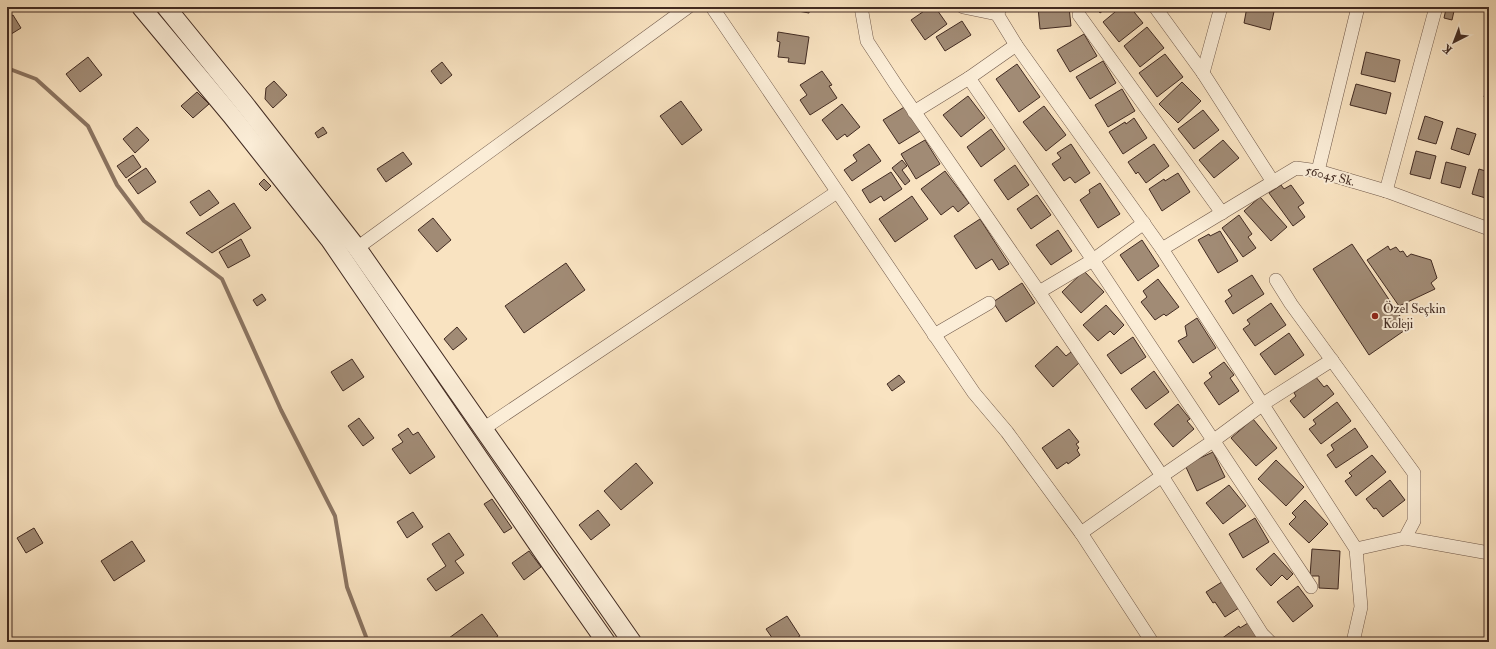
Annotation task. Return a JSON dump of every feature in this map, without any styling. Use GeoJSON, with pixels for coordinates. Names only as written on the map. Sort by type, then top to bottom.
{"type":"FeatureCollection","features":[{"type":"Feature","properties":{"kind":"main road"},"geometry":{"type":"LineString","coordinates":[[141,7],[231,115],[330,240],[540,548],[606,642]]}},
{"type":"Feature","properties":{"kind":"main road"},"geometry":{"type":"LineString","coordinates":[[166,7],[358,248],[632,642]]}},
{"type":"Feature","properties":{"kind":"street"},"geometry":{"type":"LineString","coordinates":[[358,248],[688,7]]}},
{"type":"Feature","properties":{"kind":"street"},"geometry":{"type":"LineString","coordinates":[[712,7],[974,393],[1006,432],[1081,534],[1152,642]]}},
{"type":"Feature","properties":{"kind":"street"},"geometry":{"type":"LineString","coordinates":[[861,7],[867,41],[914,112],[1039,292],[1162,476],[1262,634],[1270,642]]}},
{"type":"Feature","properties":{"kind":"street"},"geometry":{"type":"LineString","coordinates":[[963,7],[999,10],[1016,45],[1162,249],[1356,549],[1361,607],[1353,642]]}},
{"type":"Feature","properties":{"kind":"street"},"geometry":{"type":"LineString","coordinates":[[1155,7],[1203,73],[1273,182]]}},
{"type":"Feature","properties":{"kind":"street"},"geometry":{"type":"LineString","coordinates":[[1203,73],[1221,7]]}},
{"type":"Feature","properties":{"kind":"street"},"geometry":{"type":"LineString","coordinates":[[1318,171],[1358,7]]}},
{"type":"Feature","properties":{"kind":"street"},"geometry":{"type":"LineString","coordinates":[[1386,191],[1436,7]]}},
{"type":"Feature","properties":{"kind":"street"},"geometry":{"type":"LineString","coordinates":[[1079,15],[1222,214]]}},
{"type":"Feature","properties":{"kind":"street"},"geometry":{"type":"LineString","coordinates":[[914,112],[969,78],[1016,45]]}},
{"type":"Feature","properties":{"kind":"street"},"geometry":{"type":"LineString","coordinates":[[969,78],[1093,260],[1311,588]]}},
{"type":"Feature","properties":{"kind":"street","name":"56045 Sk."},"geometry":{"type":"LineString","coordinates":[[1162,249],[1296,168],[1318,171],[1386,191],[1489,229]]}},
{"type":"Feature","properties":{"kind":"street"},"geometry":{"type":"LineString","coordinates":[[483,428],[837,192]]}},
{"type":"Feature","properties":{"kind":"street"},"geometry":{"type":"LineString","coordinates":[[1039,292],[1093,260],[1144,223]]}},
{"type":"Feature","properties":{"kind":"street"},"geometry":{"type":"LineString","coordinates":[[1276,280],[1291,304],[1414,474],[1414,522],[1406,538]]}},
{"type":"Feature","properties":{"kind":"street"},"geometry":{"type":"LineString","coordinates":[[934,335],[989,303]]}},
{"type":"Feature","properties":{"kind":"street"},"geometry":{"type":"LineString","coordinates":[[1081,534],[1263,404],[1332,360]]}},
{"type":"Feature","properties":{"kind":"street"},"geometry":{"type":"LineString","coordinates":[[1356,549],[1406,538],[1489,553]]}},
{"type":"Feature","properties":{"kind":"building"},"geometry":{"type":"Polygon","coordinates":[[[776,7],[810,7],[809,13],[776,7]]]}},
{"type":"Feature","properties":{"kind":"building"},"geometry":{"type":"Polygon","coordinates":[[[930,7],[935,7],[947,24],[925,40],[911,20],[930,7]]]}},
{"type":"Feature","properties":{"kind":"building"},"geometry":{"type":"Polygon","coordinates":[[[1038,7],[1069,7],[1071,26],[1040,29],[1038,7]]]}},
{"type":"Feature","properties":{"kind":"building"},"geometry":{"type":"Polygon","coordinates":[[[1096,7],[1108,7],[1100,13],[1096,7]]]}},
{"type":"Feature","properties":{"kind":"building"},"geometry":{"type":"Polygon","coordinates":[[[1121,7],[1130,7],[1143,23],[1119,42],[1103,22],[1121,7]]]}},
{"type":"Feature","properties":{"kind":"building"},"geometry":{"type":"Polygon","coordinates":[[[1247,7],[1275,7],[1270,30],[1244,23],[1247,7]]]}},
{"type":"Feature","properties":{"kind":"building"},"geometry":{"type":"Polygon","coordinates":[[[1446,9],[1454,11],[1452,20],[1444,18],[1446,9]]]}},
{"type":"Feature","properties":{"kind":"building"},"geometry":{"type":"Polygon","coordinates":[[[7,13],[10,17],[13,15],[21,28],[8,36],[10,39],[7,41],[7,13]]]}},
{"type":"Feature","properties":{"kind":"building"},"geometry":{"type":"Polygon","coordinates":[[[962,21],[971,35],[945,51],[936,37],[962,21]]]}},
{"type":"Feature","properties":{"kind":"building"},"geometry":{"type":"Polygon","coordinates":[[[1147,27],[1164,48],[1140,67],[1124,46],[1147,27]]]}},
{"type":"Feature","properties":{"kind":"building"},"geometry":{"type":"Polygon","coordinates":[[[778,32],[809,37],[805,64],[788,62],[789,58],[778,57],[780,42],[777,41],[778,32]]]}},
{"type":"Feature","properties":{"kind":"building"},"geometry":{"type":"Polygon","coordinates":[[[1084,34],[1097,56],[1070,72],[1057,50],[1084,34]]]}},
{"type":"Feature","properties":{"kind":"building"},"geometry":{"type":"Polygon","coordinates":[[[1366,52],[1400,60],[1395,82],[1361,74],[1366,52]]]}},
{"type":"Feature","properties":{"kind":"building"},"geometry":{"type":"Polygon","coordinates":[[[1165,54],[1183,77],[1157,97],[1139,73],[1165,54]]]}},
{"type":"Feature","properties":{"kind":"building"},"geometry":{"type":"Polygon","coordinates":[[[88,57],[102,75],[80,92],[66,74],[88,57]]]}},
{"type":"Feature","properties":{"kind":"building"},"geometry":{"type":"Polygon","coordinates":[[[1103,61],[1116,83],[1090,99],[1076,77],[1103,61]]]}},
{"type":"Feature","properties":{"kind":"building"},"geometry":{"type":"Polygon","coordinates":[[[442,62],[452,75],[441,84],[431,71],[442,62]]]}},
{"type":"Feature","properties":{"kind":"building"},"geometry":{"type":"Polygon","coordinates":[[[1017,64],[1040,97],[1019,112],[996,79],[1017,64]]]}},
{"type":"Feature","properties":{"kind":"building"},"geometry":{"type":"Polygon","coordinates":[[[822,71],[832,85],[829,86],[837,98],[810,115],[800,100],[807,95],[800,85],[822,71]]]}},
{"type":"Feature","properties":{"kind":"building"},"geometry":{"type":"Polygon","coordinates":[[[1489,79],[1489,98],[1484,97],[1489,79]]]}},
{"type":"Feature","properties":{"kind":"building"},"geometry":{"type":"Polygon","coordinates":[[[274,81],[287,95],[273,108],[265,99],[266,88],[274,81]]]}},
{"type":"Feature","properties":{"kind":"building"},"geometry":{"type":"Polygon","coordinates":[[[1182,82],[1201,101],[1178,123],[1159,104],[1182,82]]]}},
{"type":"Feature","properties":{"kind":"building"},"geometry":{"type":"Polygon","coordinates":[[[1356,84],[1391,93],[1386,114],[1350,105],[1356,84]]]}},
{"type":"Feature","properties":{"kind":"building"},"geometry":{"type":"Polygon","coordinates":[[[1122,89],[1135,111],[1108,127],[1095,105],[1122,89]]]}},
{"type":"Feature","properties":{"kind":"building"},"geometry":{"type":"Polygon","coordinates":[[[197,92],[209,104],[193,118],[181,106],[197,92]]]}},
{"type":"Feature","properties":{"kind":"building"},"geometry":{"type":"Polygon","coordinates":[[[968,96],[985,118],[961,137],[943,115],[968,96]]]}},
{"type":"Feature","properties":{"kind":"building"},"geometry":{"type":"Polygon","coordinates":[[[681,101],[702,130],[682,145],[660,116],[681,101]]]}},
{"type":"Feature","properties":{"kind":"building"},"geometry":{"type":"Polygon","coordinates":[[[842,104],[860,127],[847,137],[845,134],[837,140],[822,120],[842,104]]]}},
{"type":"Feature","properties":{"kind":"building"},"geometry":{"type":"Polygon","coordinates":[[[906,106],[922,130],[899,144],[883,120],[906,106]]]}},
{"type":"Feature","properties":{"kind":"building"},"geometry":{"type":"Polygon","coordinates":[[[1044,106],[1066,135],[1046,151],[1023,122],[1044,106]]]}},
{"type":"Feature","properties":{"kind":"building"},"geometry":{"type":"Polygon","coordinates":[[[1203,110],[1219,130],[1194,149],[1178,129],[1203,110]]]}},
{"type":"Feature","properties":{"kind":"building"},"geometry":{"type":"Polygon","coordinates":[[[1425,116],[1443,122],[1436,144],[1418,139],[1425,116]]]}},
{"type":"Feature","properties":{"kind":"building"},"geometry":{"type":"Polygon","coordinates":[[[1134,118],[1147,138],[1123,154],[1109,132],[1125,122],[1126,124],[1134,118]]]}},
{"type":"Feature","properties":{"kind":"building"},"geometry":{"type":"Polygon","coordinates":[[[137,127],[149,140],[135,153],[123,139],[137,127]]]}},
{"type":"Feature","properties":{"kind":"building"},"geometry":{"type":"Polygon","coordinates":[[[323,127],[327,133],[318,138],[315,133],[323,127]]]}},
{"type":"Feature","properties":{"kind":"building"},"geometry":{"type":"Polygon","coordinates":[[[1457,128],[1476,134],[1469,155],[1451,149],[1457,128]]]}},
{"type":"Feature","properties":{"kind":"building"},"geometry":{"type":"Polygon","coordinates":[[[991,129],[1005,149],[981,167],[967,147],[991,129]]]}},
{"type":"Feature","properties":{"kind":"building"},"geometry":{"type":"Polygon","coordinates":[[[925,140],[940,164],[916,179],[901,154],[925,140]]]}},
{"type":"Feature","properties":{"kind":"building"},"geometry":{"type":"Polygon","coordinates":[[[1223,140],[1239,158],[1214,178],[1199,160],[1223,140]]]}},
{"type":"Feature","properties":{"kind":"building"},"geometry":{"type":"Polygon","coordinates":[[[869,144],[881,161],[852,181],[844,170],[857,161],[853,155],[869,144]]]}},
{"type":"Feature","properties":{"kind":"building"},"geometry":{"type":"Polygon","coordinates":[[[1071,144],[1090,173],[1075,183],[1070,177],[1064,181],[1052,164],[1061,158],[1057,153],[1071,144]]]}},
{"type":"Feature","properties":{"kind":"building"},"geometry":{"type":"Polygon","coordinates":[[[1154,144],[1169,166],[1146,183],[1138,172],[1136,174],[1128,162],[1154,144]]]}},
{"type":"Feature","properties":{"kind":"building"},"geometry":{"type":"Polygon","coordinates":[[[1489,144],[1489,160],[1485,159],[1489,144]]]}},
{"type":"Feature","properties":{"kind":"building"},"geometry":{"type":"Polygon","coordinates":[[[1416,151],[1436,156],[1430,179],[1410,174],[1416,151]]]}},
{"type":"Feature","properties":{"kind":"building"},"geometry":{"type":"Polygon","coordinates":[[[403,152],[412,164],[386,182],[377,169],[403,152]]]}},
{"type":"Feature","properties":{"kind":"building"},"geometry":{"type":"Polygon","coordinates":[[[133,155],[141,167],[126,178],[117,166],[133,155]]]}},
{"type":"Feature","properties":{"kind":"building"},"geometry":{"type":"Polygon","coordinates":[[[902,160],[907,166],[902,170],[910,181],[905,185],[892,168],[902,160]]]}},
{"type":"Feature","properties":{"kind":"building"},"geometry":{"type":"Polygon","coordinates":[[[1446,162],[1466,167],[1460,188],[1441,183],[1446,162]]]}},
{"type":"Feature","properties":{"kind":"building"},"geometry":{"type":"Polygon","coordinates":[[[1015,165],[1029,185],[1008,200],[994,180],[1015,165]]]}},
{"type":"Feature","properties":{"kind":"building"},"geometry":{"type":"Polygon","coordinates":[[[146,168],[156,182],[138,194],[128,180],[146,168]]]}},
{"type":"Feature","properties":{"kind":"building"},"geometry":{"type":"Polygon","coordinates":[[[1479,169],[1489,172],[1489,199],[1472,194],[1479,169]]]}},
{"type":"Feature","properties":{"kind":"building"},"geometry":{"type":"Polygon","coordinates":[[[945,171],[969,203],[958,212],[953,206],[941,215],[921,189],[945,171]]]}},
{"type":"Feature","properties":{"kind":"building"},"geometry":{"type":"Polygon","coordinates":[[[891,172],[902,189],[884,201],[881,196],[870,203],[862,190],[891,172]]]}},
{"type":"Feature","properties":{"kind":"building"},"geometry":{"type":"Polygon","coordinates":[[[1178,173],[1190,192],[1162,211],[1149,189],[1164,179],[1165,181],[1178,173]]]}},
{"type":"Feature","properties":{"kind":"building"},"geometry":{"type":"Polygon","coordinates":[[[264,179],[271,186],[266,191],[259,184],[264,179]]]}},
{"type":"Feature","properties":{"kind":"building"},"geometry":{"type":"Polygon","coordinates":[[[1100,183],[1120,214],[1098,228],[1080,200],[1090,193],[1089,190],[1100,183]]]}},
{"type":"Feature","properties":{"kind":"building"},"geometry":{"type":"Polygon","coordinates":[[[1281,185],[1284,189],[1291,185],[1304,203],[1298,207],[1305,217],[1293,226],[1269,193],[1281,185]]]}},
{"type":"Feature","properties":{"kind":"building"},"geometry":{"type":"Polygon","coordinates":[[[209,190],[219,203],[200,216],[190,202],[209,190]]]}},
{"type":"Feature","properties":{"kind":"building"},"geometry":{"type":"Polygon","coordinates":[[[1037,195],[1051,215],[1031,229],[1017,209],[1037,195]]]}},
{"type":"Feature","properties":{"kind":"building"},"geometry":{"type":"Polygon","coordinates":[[[912,196],[928,219],[895,242],[879,219],[912,196]]]}},
{"type":"Feature","properties":{"kind":"building"},"geometry":{"type":"Polygon","coordinates":[[[1260,197],[1287,227],[1271,241],[1244,211],[1260,197]]]}},
{"type":"Feature","properties":{"kind":"building"},"geometry":{"type":"Polygon","coordinates":[[[234,203],[251,228],[212,253],[186,233],[234,203]]]}},
{"type":"Feature","properties":{"kind":"building"},"geometry":{"type":"Polygon","coordinates":[[[1239,215],[1252,234],[1248,237],[1256,248],[1243,257],[1222,228],[1239,215]]]}},
{"type":"Feature","properties":{"kind":"building"},"geometry":{"type":"Polygon","coordinates":[[[433,218],[451,240],[437,252],[418,230],[433,218]]]}},
{"type":"Feature","properties":{"kind":"building"},"geometry":{"type":"Polygon","coordinates":[[[980,219],[1009,264],[999,270],[992,259],[976,269],[954,236],[980,219]]]}},
{"type":"Feature","properties":{"kind":"building"},"geometry":{"type":"Polygon","coordinates":[[[1058,230],[1072,251],[1051,265],[1036,245],[1058,230]]]}},
{"type":"Feature","properties":{"kind":"building"},"geometry":{"type":"Polygon","coordinates":[[[1220,231],[1238,261],[1218,273],[1198,240],[1209,234],[1210,236],[1220,231]]]}},
{"type":"Feature","properties":{"kind":"building"},"geometry":{"type":"Polygon","coordinates":[[[241,239],[250,256],[228,268],[219,252],[241,239]]]}},
{"type":"Feature","properties":{"kind":"building"},"geometry":{"type":"Polygon","coordinates":[[[1142,240],[1159,266],[1138,281],[1120,255],[1142,240]]]}},
{"type":"Feature","properties":{"kind":"building"},"geometry":{"type":"Polygon","coordinates":[[[1352,244],[1408,328],[1369,355],[1313,269],[1352,244]]]}},
{"type":"Feature","properties":{"kind":"building"},"geometry":{"type":"Polygon","coordinates":[[[1388,246],[1390,250],[1396,247],[1400,252],[1403,251],[1407,257],[1411,254],[1431,260],[1437,278],[1431,283],[1435,289],[1399,306],[1367,260],[1388,246]]]}},
{"type":"Feature","properties":{"kind":"building"},"geometry":{"type":"Polygon","coordinates":[[[566,263],[585,290],[524,333],[505,306],[566,263]]]}},
{"type":"Feature","properties":{"kind":"building"},"geometry":{"type":"Polygon","coordinates":[[[1084,271],[1104,292],[1081,313],[1062,292],[1084,271]]]}},
{"type":"Feature","properties":{"kind":"building"},"geometry":{"type":"Polygon","coordinates":[[[1252,275],[1264,294],[1233,314],[1225,301],[1232,296],[1228,290],[1252,275]]]}},
{"type":"Feature","properties":{"kind":"building"},"geometry":{"type":"Polygon","coordinates":[[[1158,279],[1179,307],[1166,316],[1164,314],[1155,320],[1141,302],[1147,297],[1143,291],[1158,279]]]}},
{"type":"Feature","properties":{"kind":"building"},"geometry":{"type":"Polygon","coordinates":[[[1022,283],[1035,303],[1006,322],[993,302],[1022,283]]]}},
{"type":"Feature","properties":{"kind":"building"},"geometry":{"type":"Polygon","coordinates":[[[262,294],[266,300],[257,306],[253,300],[262,294]]]}},
{"type":"Feature","properties":{"kind":"building"},"geometry":{"type":"Polygon","coordinates":[[[1271,303],[1286,325],[1255,346],[1243,329],[1250,324],[1247,320],[1271,303]]]}},
{"type":"Feature","properties":{"kind":"building"},"geometry":{"type":"Polygon","coordinates":[[[1106,305],[1124,325],[1114,335],[1110,331],[1098,341],[1083,325],[1106,305]]]}},
{"type":"Feature","properties":{"kind":"building"},"geometry":{"type":"Polygon","coordinates":[[[1197,318],[1216,348],[1193,363],[1178,341],[1187,336],[1185,326],[1197,318]]]}},
{"type":"Feature","properties":{"kind":"building"},"geometry":{"type":"Polygon","coordinates":[[[457,327],[467,339],[453,350],[444,339],[457,327]]]}},
{"type":"Feature","properties":{"kind":"building"},"geometry":{"type":"Polygon","coordinates":[[[1289,333],[1304,355],[1275,375],[1260,354],[1289,333]]]}},
{"type":"Feature","properties":{"kind":"building"},"geometry":{"type":"Polygon","coordinates":[[[1133,337],[1146,357],[1121,374],[1107,355],[1133,337]]]}},
{"type":"Feature","properties":{"kind":"building"},"geometry":{"type":"Polygon","coordinates":[[[1057,346],[1066,356],[1071,352],[1080,362],[1053,387],[1035,366],[1057,346]]]}},
{"type":"Feature","properties":{"kind":"building"},"geometry":{"type":"Polygon","coordinates":[[[352,359],[364,377],[343,391],[331,372],[352,359]]]}},
{"type":"Feature","properties":{"kind":"building"},"geometry":{"type":"Polygon","coordinates":[[[1224,362],[1234,375],[1230,378],[1239,391],[1219,405],[1204,383],[1212,377],[1209,373],[1224,362]]]}},
{"type":"Feature","properties":{"kind":"building"},"geometry":{"type":"Polygon","coordinates":[[[1154,371],[1169,392],[1146,409],[1131,389],[1154,371]]]}},
{"type":"Feature","properties":{"kind":"building"},"geometry":{"type":"Polygon","coordinates":[[[899,375],[905,382],[892,391],[887,384],[899,375]]]}},
{"type":"Feature","properties":{"kind":"building"},"geometry":{"type":"Polygon","coordinates":[[[1315,376],[1324,387],[1327,385],[1334,394],[1304,418],[1290,401],[1296,396],[1294,393],[1315,376]]]}},
{"type":"Feature","properties":{"kind":"building"},"geometry":{"type":"Polygon","coordinates":[[[1337,402],[1351,421],[1321,444],[1309,429],[1316,424],[1313,420],[1337,402]]]}},
{"type":"Feature","properties":{"kind":"building"},"geometry":{"type":"Polygon","coordinates":[[[1178,404],[1190,419],[1187,421],[1194,429],[1173,447],[1154,424],[1178,404]]]}},
{"type":"Feature","properties":{"kind":"building"},"geometry":{"type":"Polygon","coordinates":[[[359,418],[374,438],[363,446],[348,426],[359,418]]]}},
{"type":"Feature","properties":{"kind":"building"},"geometry":{"type":"Polygon","coordinates":[[[1253,419],[1277,448],[1256,466],[1231,438],[1253,419]]]}},
{"type":"Feature","properties":{"kind":"building"},"geometry":{"type":"Polygon","coordinates":[[[408,428],[413,435],[418,432],[435,457],[410,474],[392,449],[403,442],[398,435],[408,428]]]}},
{"type":"Feature","properties":{"kind":"building"},"geometry":{"type":"Polygon","coordinates":[[[1355,428],[1368,447],[1336,468],[1327,455],[1334,450],[1331,445],[1355,428]]]}},
{"type":"Feature","properties":{"kind":"building"},"geometry":{"type":"Polygon","coordinates":[[[1069,429],[1079,442],[1076,444],[1079,448],[1077,450],[1080,455],[1068,464],[1067,462],[1057,469],[1042,448],[1069,429]]]}},
{"type":"Feature","properties":{"kind":"building"},"geometry":{"type":"Polygon","coordinates":[[[1213,452],[1225,477],[1197,491],[1185,465],[1213,452]]]}},
{"type":"Feature","properties":{"kind":"building"},"geometry":{"type":"Polygon","coordinates":[[[1372,455],[1386,472],[1356,496],[1345,481],[1352,476],[1349,473],[1372,455]]]}},
{"type":"Feature","properties":{"kind":"building"},"geometry":{"type":"Polygon","coordinates":[[[1276,460],[1304,487],[1286,506],[1258,479],[1276,460]]]}},
{"type":"Feature","properties":{"kind":"building"},"geometry":{"type":"Polygon","coordinates":[[[636,463],[653,483],[621,510],[604,491],[636,463]]]}},
{"type":"Feature","properties":{"kind":"building"},"geometry":{"type":"Polygon","coordinates":[[[1390,480],[1405,500],[1383,517],[1366,499],[1390,480]]]}},
{"type":"Feature","properties":{"kind":"building"},"geometry":{"type":"Polygon","coordinates":[[[1229,485],[1246,506],[1223,524],[1206,503],[1229,485]]]}},
{"type":"Feature","properties":{"kind":"building"},"geometry":{"type":"Polygon","coordinates":[[[492,499],[512,528],[504,533],[484,504],[492,499]]]}},
{"type":"Feature","properties":{"kind":"building"},"geometry":{"type":"Polygon","coordinates":[[[1305,500],[1328,524],[1309,543],[1289,524],[1296,517],[1292,513],[1305,500]]]}},
{"type":"Feature","properties":{"kind":"building"},"geometry":{"type":"Polygon","coordinates":[[[598,510],[610,525],[591,540],[579,525],[598,510]]]}},
{"type":"Feature","properties":{"kind":"building"},"geometry":{"type":"Polygon","coordinates":[[[413,512],[423,527],[407,538],[397,522],[413,512]]]}},
{"type":"Feature","properties":{"kind":"building"},"geometry":{"type":"Polygon","coordinates":[[[1255,518],[1269,542],[1243,558],[1229,534],[1255,518]]]}},
{"type":"Feature","properties":{"kind":"building"},"geometry":{"type":"Polygon","coordinates":[[[34,528],[43,543],[26,553],[17,538],[34,528]]]}},
{"type":"Feature","properties":{"kind":"building"},"geometry":{"type":"Polygon","coordinates":[[[449,533],[464,555],[455,561],[464,573],[436,591],[427,579],[446,566],[432,544],[449,533]]]}},
{"type":"Feature","properties":{"kind":"building"},"geometry":{"type":"Polygon","coordinates":[[[132,541],[145,561],[114,581],[101,561],[132,541]]]}},
{"type":"Feature","properties":{"kind":"building"},"geometry":{"type":"Polygon","coordinates":[[[1312,549],[1340,551],[1338,589],[1319,588],[1319,576],[1310,576],[1312,549]]]}},
{"type":"Feature","properties":{"kind":"building"},"geometry":{"type":"Polygon","coordinates":[[[529,551],[541,567],[524,580],[512,563],[529,551]]]}},
{"type":"Feature","properties":{"kind":"building"},"geometry":{"type":"Polygon","coordinates":[[[1274,553],[1293,574],[1287,580],[1282,575],[1271,586],[1256,569],[1274,553]]]}},
{"type":"Feature","properties":{"kind":"building"},"geometry":{"type":"Polygon","coordinates":[[[1225,580],[1242,606],[1225,617],[1206,592],[1225,580]]]}},
{"type":"Feature","properties":{"kind":"building"},"geometry":{"type":"Polygon","coordinates":[[[1298,586],[1313,606],[1293,622],[1277,602],[1298,586]]]}},
{"type":"Feature","properties":{"kind":"building"},"geometry":{"type":"Polygon","coordinates":[[[482,614],[498,636],[489,642],[452,642],[449,638],[482,614]]]}},
{"type":"Feature","properties":{"kind":"building"},"geometry":{"type":"Polygon","coordinates":[[[787,616],[800,636],[790,642],[775,642],[766,629],[787,616]]]}},
{"type":"Feature","properties":{"kind":"building"},"geometry":{"type":"Polygon","coordinates":[[[1248,623],[1262,642],[1223,642],[1221,639],[1239,626],[1240,628],[1248,623]]]}},
{"type":"Feature","properties":{"kind":"waterway"},"geometry":{"type":"LineString","coordinates":[[7,68],[36,79],[88,126],[117,185],[144,221],[222,279],[281,410],[335,516],[347,587],[368,642]]}},
{"type":"Feature","properties":{"kind":"place","name":"Özel Seçkin Koleji"},"geometry":{"type":"Point","coordinates":[1375,316]}}]}
